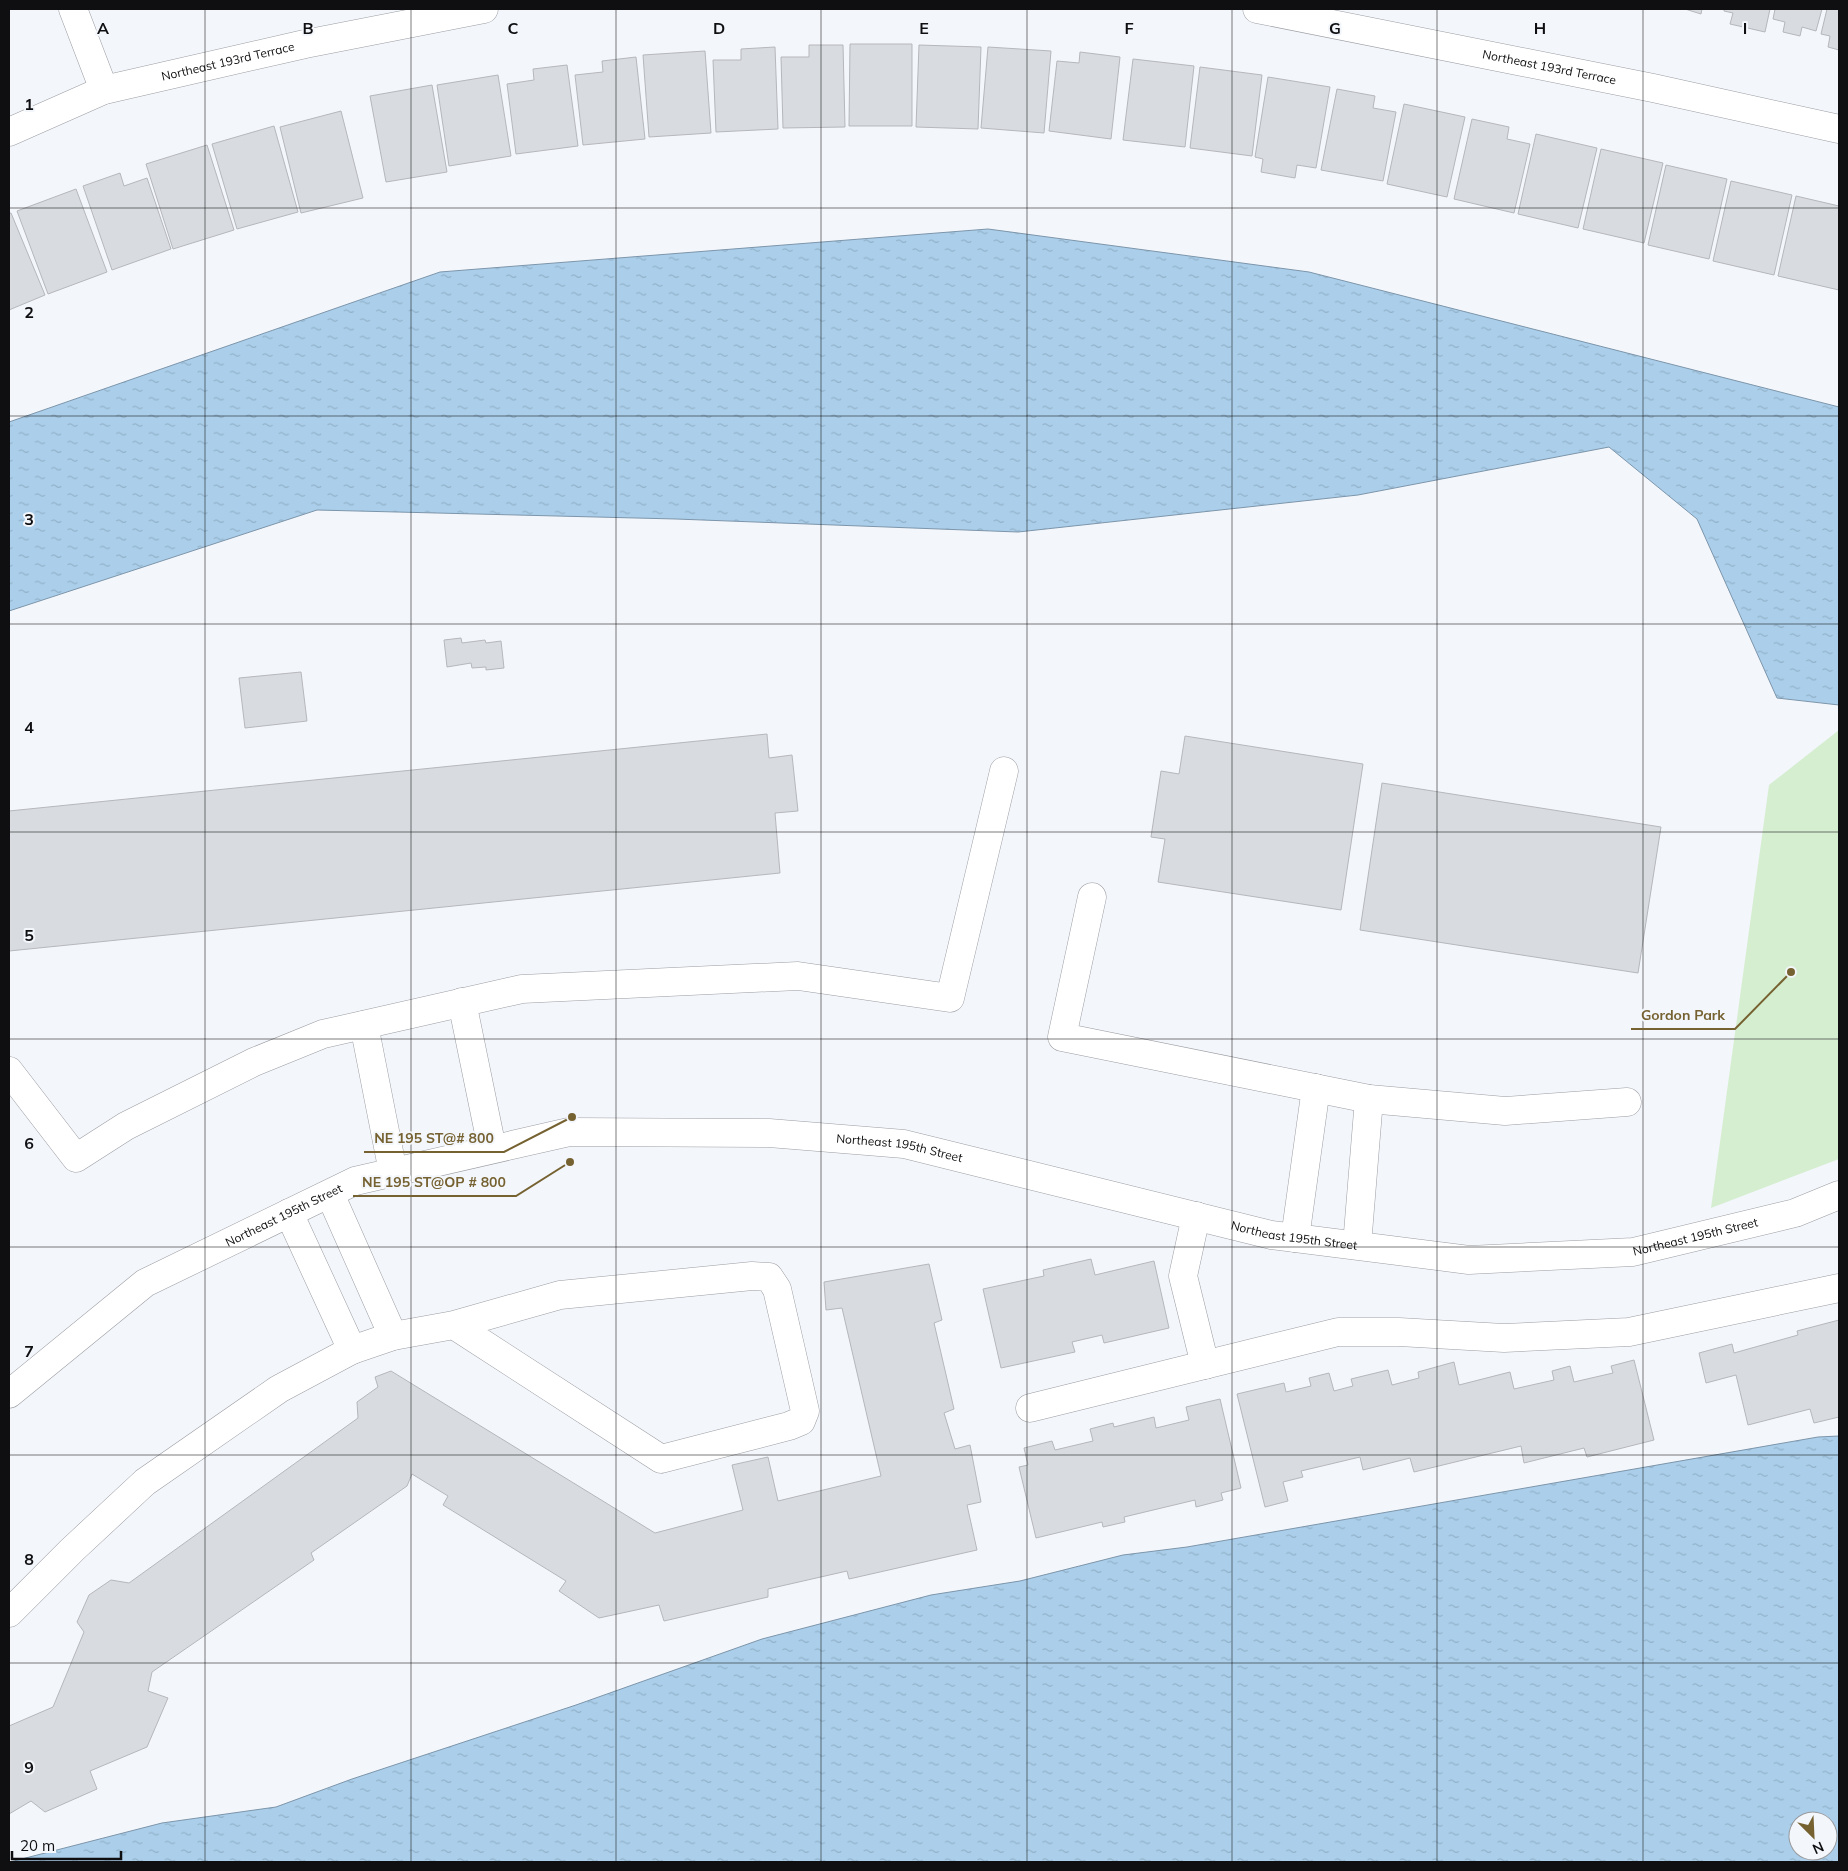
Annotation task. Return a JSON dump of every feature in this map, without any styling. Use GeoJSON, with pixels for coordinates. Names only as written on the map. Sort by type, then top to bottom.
{"type":"FeatureCollection","features":[{"type":"Feature","properties":{"kind":"street"},"geometry":{"type":"LineString","coordinates":[[73,9],[104,90]]}},
{"type":"Feature","properties":{"kind":"street","name":"Northeast 193rd Terrace"},"geometry":{"type":"LineString","coordinates":[[9,132],[104,90],[305,44],[484,9]]}},
{"type":"Feature","properties":{"kind":"street","name":"Northeast 193rd Terrace"},"geometry":{"type":"LineString","coordinates":[[1257,9],[1653,88],[1839,129]]}},
{"type":"Feature","properties":{"kind":"street"},"geometry":{"type":"LineString","coordinates":[[9,1071],[76,1158],[126,1126],[254,1062],[323,1034],[522,988],[798,976],[950,998],[1004,770]]}},
{"type":"Feature","properties":{"kind":"street"},"geometry":{"type":"LineString","coordinates":[[1092,896],[1062,1037],[1369,1099],[1505,1111],[1627,1102]]}},
{"type":"Feature","properties":{"kind":"street"},"geometry":{"type":"LineString","coordinates":[[462,1002],[492,1148]]}},
{"type":"Feature","properties":{"kind":"street"},"geometry":{"type":"LineString","coordinates":[[364,1025],[393,1172]]}},
{"type":"Feature","properties":{"kind":"street"},"geometry":{"type":"LineString","coordinates":[[1294,1238],[1316,1088]]}},
{"type":"Feature","properties":{"kind":"street"},"geometry":{"type":"LineString","coordinates":[[1357,1246],[1369,1099]]}},
{"type":"Feature","properties":{"kind":"street","name":"Northeast 195th Street"},"geometry":{"type":"LineString","coordinates":[[9,1394],[145,1284],[354,1181],[492,1148],[569,1132],[769,1132],[904,1144],[1270,1234],[1469,1260],[1633,1252],[1795,1213],[1839,1195]]}},
{"type":"Feature","properties":{"kind":"street"},"geometry":{"type":"LineString","coordinates":[[330,1194],[392,1336]]}},
{"type":"Feature","properties":{"kind":"street"},"geometry":{"type":"LineString","coordinates":[[289,1213],[352,1350]]}},
{"type":"Feature","properties":{"kind":"street"},"geometry":{"type":"LineString","coordinates":[[1196,1216],[1182,1276],[1205,1365]]}},
{"type":"Feature","properties":{"kind":"street"},"geometry":{"type":"LineString","coordinates":[[9,1612],[65,1556],[145,1482],[278,1389],[352,1350],[392,1336],[454,1325],[560,1295],[752,1276],[768,1277],[777,1288],[805,1412],[801,1421],[789,1426],[661,1459],[454,1325]]}},
{"type":"Feature","properties":{"kind":"street"},"geometry":{"type":"LineString","coordinates":[[1030,1408],[1338,1332],[1399,1332],[1504,1338],[1629,1332],[1839,1288]]}},
{"type":"Feature","properties":{"kind":"green space"},"geometry":{"type":"Polygon","coordinates":[[[1839,730],[1839,1159],[1711,1208],[1769,785],[1839,730]]]}},
{"type":"Feature","properties":{"kind":"water"},"geometry":{"type":"Polygon","coordinates":[[[988,229],[1309,272],[1839,407],[1839,705],[1777,698],[1697,519],[1609,447],[1358,495],[1018,532],[676,519],[317,510],[9,611],[9,422],[440,272],[988,229]]]}},
{"type":"Feature","properties":{"kind":"water"},"geometry":{"type":"Polygon","coordinates":[[[1839,1436],[1839,1862],[10,1862],[162,1823],[276,1807],[352,1779],[576,1705],[762,1639],[931,1595],[1020,1581],[1123,1555],[1187,1547],[1818,1437],[1839,1436]]]}},
{"type":"Feature","properties":{"kind":"building"},"geometry":{"type":"Polygon","coordinates":[[[1685,9],[1702,9],[1701,14],[1685,9]]]}},
{"type":"Feature","properties":{"kind":"building"},"geometry":{"type":"Polygon","coordinates":[[[1724,9],[1770,9],[1765,32],[1730,24],[1733,13],[1724,11],[1724,9]]]}},
{"type":"Feature","properties":{"kind":"building"},"geometry":{"type":"Polygon","coordinates":[[[1775,9],[1822,9],[1816,31],[1802,27],[1800,36],[1783,32],[1785,22],[1773,19],[1775,9]]]}},
{"type":"Feature","properties":{"kind":"building"},"geometry":{"type":"Polygon","coordinates":[[[1827,9],[1839,9],[1839,50],[1828,47],[1830,36],[1821,34],[1827,9]]]}},
{"type":"Feature","properties":{"kind":"building"},"geometry":{"type":"Polygon","coordinates":[[[850,44],[912,44],[912,126],[849,126],[850,44]]]}},
{"type":"Feature","properties":{"kind":"building"},"geometry":{"type":"Polygon","coordinates":[[[809,45],[843,45],[845,127],[783,128],[781,57],[809,57],[809,45]]]}},
{"type":"Feature","properties":{"kind":"building"},"geometry":{"type":"Polygon","coordinates":[[[919,45],[981,47],[978,129],[916,127],[919,45]]]}},
{"type":"Feature","properties":{"kind":"building"},"geometry":{"type":"Polygon","coordinates":[[[775,47],[778,129],[716,132],[713,60],[741,60],[741,49],[775,47]]]}},
{"type":"Feature","properties":{"kind":"building"},"geometry":{"type":"Polygon","coordinates":[[[988,47],[1051,51],[1044,133],[981,128],[988,47]]]}},
{"type":"Feature","properties":{"kind":"building"},"geometry":{"type":"Polygon","coordinates":[[[705,51],[711,133],[649,137],[643,55],[705,51]]]}},
{"type":"Feature","properties":{"kind":"building"},"geometry":{"type":"Polygon","coordinates":[[[1080,52],[1120,57],[1111,139],[1049,131],[1057,61],[1079,63],[1080,52]]]}},
{"type":"Feature","properties":{"kind":"building"},"geometry":{"type":"Polygon","coordinates":[[[636,57],[645,139],[583,145],[575,75],[603,72],[602,61],[636,57]]]}},
{"type":"Feature","properties":{"kind":"building"},"geometry":{"type":"Polygon","coordinates":[[[1133,59],[1194,66],[1185,147],[1123,140],[1133,59]]]}},
{"type":"Feature","properties":{"kind":"building"},"geometry":{"type":"Polygon","coordinates":[[[567,65],[578,146],[516,154],[507,84],[534,80],[533,69],[567,65]]]}},
{"type":"Feature","properties":{"kind":"building"},"geometry":{"type":"Polygon","coordinates":[[[1200,67],[1262,75],[1252,156],[1190,148],[1200,67]]]}},
{"type":"Feature","properties":{"kind":"building"},"geometry":{"type":"Polygon","coordinates":[[[498,75],[511,156],[449,166],[437,85],[498,75]]]}},
{"type":"Feature","properties":{"kind":"building"},"geometry":{"type":"Polygon","coordinates":[[[1268,77],[1330,87],[1316,168],[1297,165],[1295,178],[1261,172],[1263,159],[1255,157],[1268,77]]]}},
{"type":"Feature","properties":{"kind":"building"},"geometry":{"type":"Polygon","coordinates":[[[432,85],[447,172],[386,182],[370,96],[432,85]]]}},
{"type":"Feature","properties":{"kind":"building"},"geometry":{"type":"Polygon","coordinates":[[[1337,89],[1375,96],[1373,108],[1396,112],[1383,181],[1321,170],[1337,89]]]}},
{"type":"Feature","properties":{"kind":"building"},"geometry":{"type":"Polygon","coordinates":[[[1404,104],[1465,117],[1447,197],[1387,184],[1404,104]]]}},
{"type":"Feature","properties":{"kind":"building"},"geometry":{"type":"Polygon","coordinates":[[[341,111],[363,198],[301,213],[280,127],[341,111]]]}},
{"type":"Feature","properties":{"kind":"building"},"geometry":{"type":"Polygon","coordinates":[[[1472,119],[1509,127],[1507,139],[1530,144],[1514,213],[1454,199],[1472,119]]]}},
{"type":"Feature","properties":{"kind":"building"},"geometry":{"type":"Polygon","coordinates":[[[274,126],[298,212],[237,229],[212,144],[274,126]]]}},
{"type":"Feature","properties":{"kind":"building"},"geometry":{"type":"Polygon","coordinates":[[[1536,134],[1597,148],[1578,228],[1518,214],[1536,134]]]}},
{"type":"Feature","properties":{"kind":"building"},"geometry":{"type":"Polygon","coordinates":[[[207,145],[234,230],[173,249],[146,164],[207,145]]]}},
{"type":"Feature","properties":{"kind":"building"},"geometry":{"type":"Polygon","coordinates":[[[1601,149],[1663,163],[1644,243],[1583,229],[1601,149]]]}},
{"type":"Feature","properties":{"kind":"building"},"geometry":{"type":"Polygon","coordinates":[[[1666,165],[1727,179],[1709,259],[1648,245],[1666,165]]]}},
{"type":"Feature","properties":{"kind":"building"},"geometry":{"type":"Polygon","coordinates":[[[120,173],[124,186],[147,178],[171,249],[112,270],[83,186],[120,173]]]}},
{"type":"Feature","properties":{"kind":"building"},"geometry":{"type":"Polygon","coordinates":[[[1731,181],[1792,195],[1774,275],[1713,261],[1731,181]]]}},
{"type":"Feature","properties":{"kind":"building"},"geometry":{"type":"Polygon","coordinates":[[[76,189],[107,272],[48,294],[17,211],[76,189]]]}},
{"type":"Feature","properties":{"kind":"building"},"geometry":{"type":"Polygon","coordinates":[[[1796,196],[1839,206],[1839,290],[1778,276],[1796,196]]]}},
{"type":"Feature","properties":{"kind":"building"},"geometry":{"type":"Polygon","coordinates":[[[9,213],[11,213],[45,295],[9,310],[9,213]]]}},
{"type":"Feature","properties":{"kind":"building"},"geometry":{"type":"Polygon","coordinates":[[[461,638],[462,643],[485,640],[486,643],[501,641],[504,668],[486,670],[486,667],[472,668],[471,663],[447,667],[444,640],[461,638]]]}},
{"type":"Feature","properties":{"kind":"building"},"geometry":{"type":"Polygon","coordinates":[[[301,672],[307,721],[245,728],[239,678],[301,672]]]}},
{"type":"Feature","properties":{"kind":"building"},"geometry":{"type":"Polygon","coordinates":[[[767,734],[769,758],[792,755],[798,811],[775,813],[780,873],[9,951],[9,811],[767,734]]]}},
{"type":"Feature","properties":{"kind":"building"},"geometry":{"type":"Polygon","coordinates":[[[1185,736],[1363,764],[1341,910],[1158,882],[1165,839],[1151,837],[1161,771],[1179,774],[1185,736]]]}},
{"type":"Feature","properties":{"kind":"building"},"geometry":{"type":"Polygon","coordinates":[[[1382,783],[1661,827],[1638,973],[1360,930],[1382,783]]]}},
{"type":"Feature","properties":{"kind":"building"},"geometry":{"type":"Polygon","coordinates":[[[1091,1259],[1095,1275],[1154,1261],[1169,1328],[1104,1343],[1102,1335],[1072,1342],[1075,1352],[1001,1368],[983,1289],[1044,1276],[1043,1270],[1091,1259]]]}},
{"type":"Feature","properties":{"kind":"building"},"geometry":{"type":"Polygon","coordinates":[[[929,1264],[942,1320],[934,1323],[954,1409],[944,1413],[955,1449],[970,1445],[981,1502],[967,1505],[977,1550],[849,1579],[847,1571],[768,1589],[768,1597],[664,1621],[659,1605],[599,1618],[559,1591],[566,1581],[443,1505],[448,1496],[412,1474],[407,1486],[311,1553],[314,1560],[152,1672],[148,1691],[168,1698],[147,1747],[90,1771],[97,1789],[45,1812],[31,1801],[9,1814],[9,1726],[53,1707],[84,1632],[77,1622],[89,1595],[111,1580],[129,1583],[358,1418],[357,1402],[378,1387],[375,1377],[391,1371],[655,1533],[743,1510],[732,1465],[768,1457],[778,1501],[881,1476],[842,1308],[826,1310],[824,1282],[929,1264]]]}},
{"type":"Feature","properties":{"kind":"building"},"geometry":{"type":"Polygon","coordinates":[[[1839,1320],[1839,1417],[1814,1423],[1810,1409],[1748,1425],[1736,1375],[1706,1383],[1699,1353],[1732,1344],[1734,1353],[1798,1335],[1797,1331],[1839,1320]]]}},
{"type":"Feature","properties":{"kind":"building"},"geometry":{"type":"Polygon","coordinates":[[[1634,1360],[1654,1440],[1587,1457],[1584,1448],[1524,1463],[1521,1446],[1414,1472],[1410,1458],[1363,1470],[1360,1457],[1301,1471],[1303,1477],[1283,1482],[1288,1501],[1265,1507],[1237,1394],[1284,1383],[1286,1392],[1311,1386],[1309,1378],[1329,1373],[1334,1391],[1353,1386],[1351,1379],[1388,1370],[1392,1385],[1419,1378],[1418,1372],[1454,1362],[1459,1385],[1510,1372],[1514,1389],[1554,1380],[1552,1371],[1570,1366],[1574,1382],[1613,1373],[1611,1366],[1634,1360]]]}},
{"type":"Feature","properties":{"kind":"building"},"geometry":{"type":"Polygon","coordinates":[[[1220,1399],[1241,1488],[1221,1493],[1223,1500],[1196,1507],[1195,1500],[1124,1517],[1125,1522],[1103,1527],[1102,1522],[1036,1538],[1019,1467],[1028,1465],[1024,1448],[1052,1441],[1055,1450],[1093,1441],[1090,1429],[1113,1423],[1114,1427],[1154,1417],[1156,1428],[1189,1420],[1186,1407],[1220,1399]]]}},
{"type":"Feature","properties":{"kind":"place","name":"Gordon Park"},"geometry":{"type":"Point","coordinates":[1791,972]}},
{"type":"Feature","properties":{"kind":"place","name":"NE 195 ST@# 800"},"geometry":{"type":"Point","coordinates":[572,1117]}},
{"type":"Feature","properties":{"kind":"place","name":"NE 195 ST@OP # 800"},"geometry":{"type":"Point","coordinates":[570,1162]}}]}
